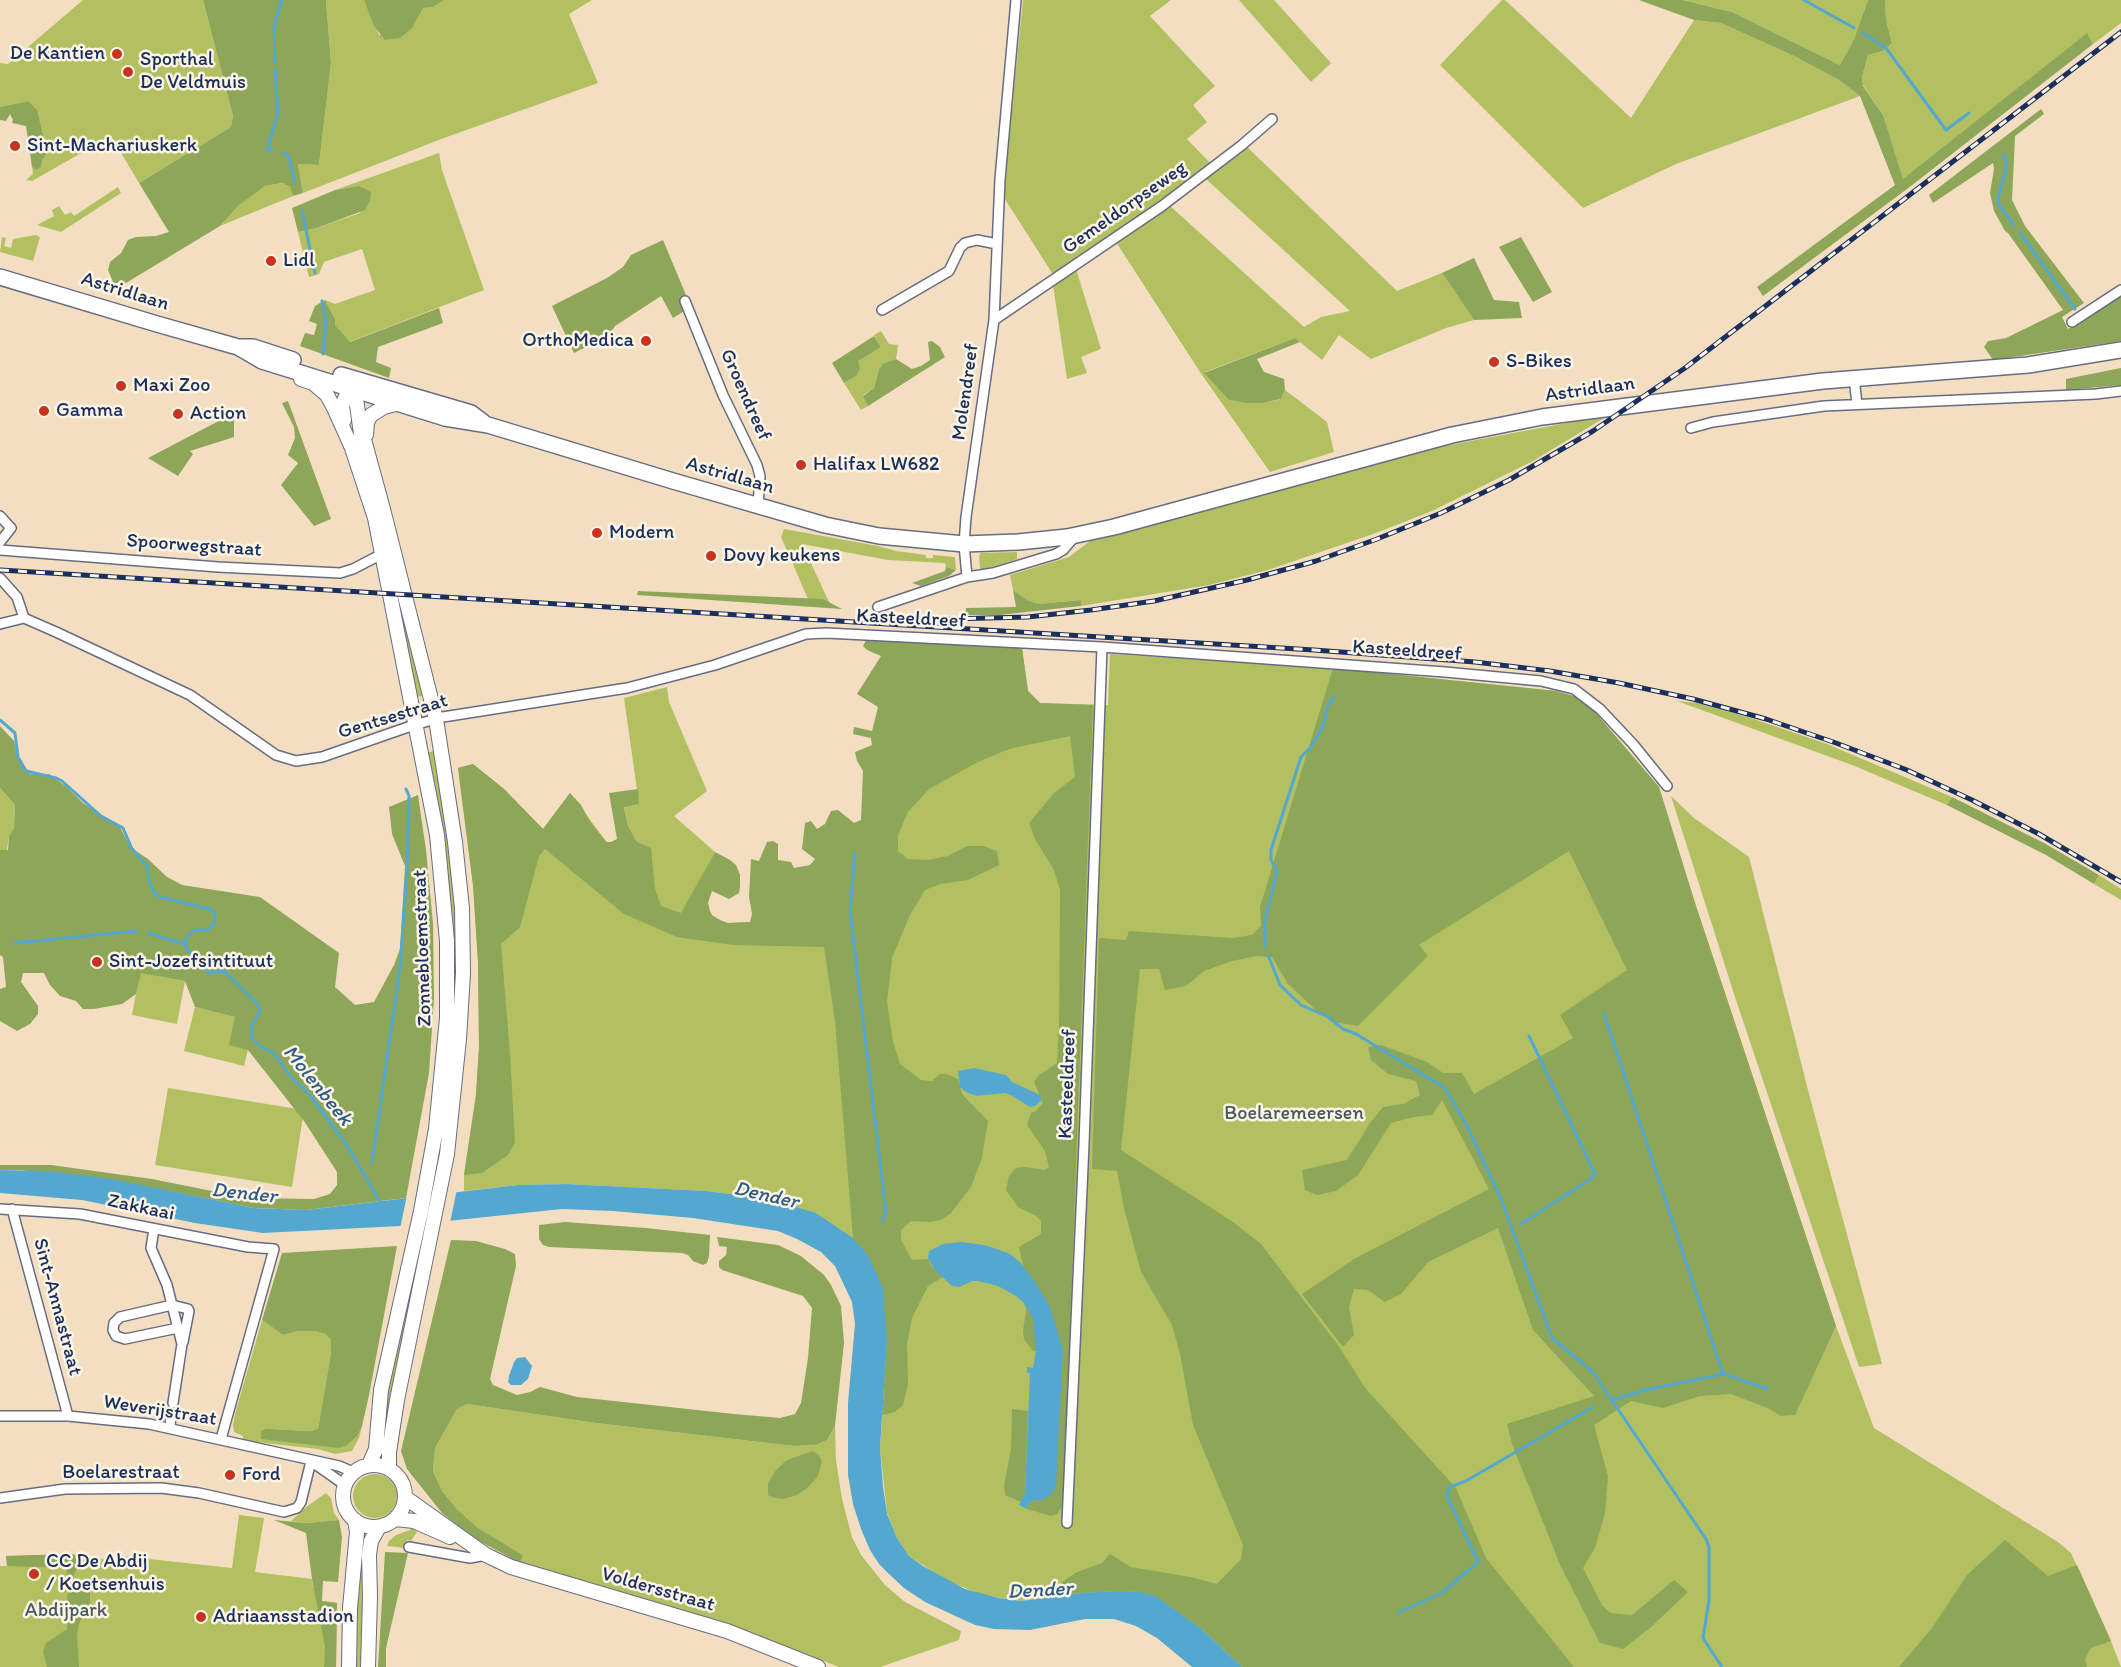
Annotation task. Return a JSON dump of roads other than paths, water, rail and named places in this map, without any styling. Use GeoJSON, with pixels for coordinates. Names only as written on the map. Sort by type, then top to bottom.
{"type":"FeatureCollection","features":[{"type":"Feature","properties":{"kind":"main road","name":"Astridlaan"},"geometry":{"type":"LineString","coordinates":[[0,277],[238,347],[253,348],[353,388],[376,385],[471,413],[488,425]]}},
{"type":"Feature","properties":{"kind":"main road","name":"Astridlaan"},"geometry":{"type":"LineString","coordinates":[[238,347],[262,361],[399,403],[465,422],[488,425],[825,525],[879,536],[964,544],[1018,542],[1076,535],[1133,522],[1460,433],[1542,417],[1854,378],[2028,365],[2121,350]]}},
{"type":"Feature","properties":{"kind":"main road"},"geometry":{"type":"LineString","coordinates":[[262,361],[269,368],[313,382],[327,395],[346,434]]}},
{"type":"Feature","properties":{"kind":"main road"},"geometry":{"type":"LineString","coordinates":[[346,434],[342,406],[346,396],[353,388]]}},
{"type":"Feature","properties":{"kind":"main road","name":"Zonnebloemstraat"},"geometry":{"type":"LineString","coordinates":[[353,388],[361,434],[365,442],[436,719],[455,842],[462,908],[463,973],[460,1028],[426,1261],[397,1400],[389,1452],[389,1468]]}},
{"type":"Feature","properties":{"kind":"main road"},"geometry":{"type":"LineString","coordinates":[[365,442],[367,422],[371,415],[384,407],[399,403]]}},
{"type":"Feature","properties":{"kind":"main road","name":"Zonnebloemstraat"},"geometry":{"type":"LineString","coordinates":[[346,434],[375,518],[437,835],[447,941],[447,1018],[440,1153],[410,1261],[381,1390],[376,1449],[369,1465]]}},
{"type":"Feature","properties":{"kind":"main road"},"geometry":{"type":"LineString","coordinates":[[369,1465],[389,1468],[402,1481],[406,1498],[401,1512],[396,1519],[379,1527],[364,1525],[355,1520],[346,1509],[343,1499],[345,1485],[353,1472],[369,1465]]}},
{"type":"Feature","properties":{"kind":"main road","name":"Voldersstraat"},"geometry":{"type":"LineString","coordinates":[[406,1498],[472,1546],[511,1567],[727,1631],[791,1662],[818,1667]]}},
{"type":"Feature","properties":{"kind":"main road","name":"Voldersstraat"},"geometry":{"type":"LineString","coordinates":[[396,1519],[414,1521],[472,1546]]}},
{"type":"Feature","properties":{"kind":"main road"},"geometry":{"type":"LineString","coordinates":[[349,1667],[350,1608],[357,1532],[355,1520]]}},
{"type":"Feature","properties":{"kind":"main road"},"geometry":{"type":"LineString","coordinates":[[368,1667],[369,1556],[371,1541],[379,1527]]}},
{"type":"Feature","properties":{"kind":"street","name":"Molendreef"},"geometry":{"type":"LineString","coordinates":[[964,544],[994,320],[1002,157],[1016,0]]}},
{"type":"Feature","properties":{"kind":"street","name":"Gemeldorpseweg"},"geometry":{"type":"LineString","coordinates":[[994,320],[1162,206],[1242,146],[1272,120]]}},
{"type":"Feature","properties":{"kind":"street"},"geometry":{"type":"LineString","coordinates":[[882,310],[949,271],[960,248],[965,243],[977,240],[997,244]]}},
{"type":"Feature","properties":{"kind":"street"},"geometry":{"type":"LineString","coordinates":[[2072,322],[2121,290]]}},
{"type":"Feature","properties":{"kind":"street","name":"Groendreef"},"geometry":{"type":"LineString","coordinates":[[686,301],[723,395],[757,465],[760,476],[758,506]]}},
{"type":"Feature","properties":{"kind":"street"},"geometry":{"type":"LineString","coordinates":[[1854,378],[1857,404]]}},
{"type":"Feature","properties":{"kind":"street"},"geometry":{"type":"LineString","coordinates":[[1691,428],[1713,422],[1802,409],[1857,404],[2085,394],[2121,390]]}},
{"type":"Feature","properties":{"kind":"street"},"geometry":{"type":"LineString","coordinates":[[0,516],[10,528],[0,542]]}},
{"type":"Feature","properties":{"kind":"street","name":"Astridlaan"},"geometry":{"type":"LineString","coordinates":[[878,607],[967,577],[993,573],[1056,554],[1064,550],[1076,535]]}},
{"type":"Feature","properties":{"kind":"street"},"geometry":{"type":"LineString","coordinates":[[964,544],[967,577]]}},
{"type":"Feature","properties":{"kind":"street","name":"Spoorwegstraat"},"geometry":{"type":"LineString","coordinates":[[0,550],[218,567],[340,573],[382,554]]}},
{"type":"Feature","properties":{"kind":"street"},"geometry":{"type":"LineString","coordinates":[[0,578],[17,597],[24,618],[0,624]]}},
{"type":"Feature","properties":{"kind":"street","name":"Gentsestraat"},"geometry":{"type":"LineString","coordinates":[[24,618],[190,695],[276,755],[286,759],[306,760],[322,757],[436,719],[627,688],[715,665],[806,634],[826,633]]}},
{"type":"Feature","properties":{"kind":"street","name":"Kasteeldreef"},"geometry":{"type":"LineString","coordinates":[[826,633],[1102,647],[1541,681],[1574,689],[1600,709],[1633,744],[1667,786]]}},
{"type":"Feature","properties":{"kind":"street","name":"Kasteeldreef"},"geometry":{"type":"LineString","coordinates":[[1067,1523],[1084,1144],[1102,647]]}},
{"type":"Feature","properties":{"kind":"street","name":"Zakkaai"},"geometry":{"type":"LineString","coordinates":[[0,1209],[80,1214],[248,1247],[274,1249],[221,1439]]}},
{"type":"Feature","properties":{"kind":"street","name":"Sint-Annastraat"},"geometry":{"type":"LineString","coordinates":[[12,1209],[68,1416]]}},
{"type":"Feature","properties":{"kind":"street"},"geometry":{"type":"LineString","coordinates":[[154,1230],[151,1248],[167,1285],[182,1344]]}},
{"type":"Feature","properties":{"kind":"street"},"geometry":{"type":"LineString","coordinates":[[173,1403],[189,1311],[172,1305],[120,1317],[115,1321],[113,1330],[116,1336],[125,1340],[178,1328]]}},
{"type":"Feature","properties":{"kind":"street"},"geometry":{"type":"LineString","coordinates":[[170,1427],[171,1415]]}},
{"type":"Feature","properties":{"kind":"street","name":"Weverijstraat"},"geometry":{"type":"LineString","coordinates":[[0,1416],[68,1416],[170,1427],[242,1446],[339,1466],[353,1472]]}},
{"type":"Feature","properties":{"kind":"street","name":"Weverijstraat"},"geometry":{"type":"LineString","coordinates":[[311,1461],[345,1485]]}},
{"type":"Feature","properties":{"kind":"street","name":"Boelarestraat"},"geometry":{"type":"LineString","coordinates":[[0,1498],[65,1489],[161,1488],[199,1493],[284,1512],[297,1508],[301,1502],[311,1461]]}},
{"type":"Feature","properties":{"kind":"street","name":"Voldersstraat"},"geometry":{"type":"LineString","coordinates":[[409,1547],[470,1558],[486,1555]]}},
{"type":"Feature","properties":{"kind":"water"},"geometry":{"type":"Polygon","coordinates":[[[974,1068],[1006,1075],[1012,1082],[1040,1095],[1042,1100],[1030,1107],[1005,1093],[976,1096],[966,1092],[960,1087],[958,1071],[974,1068]]]}},
{"type":"Feature","properties":{"kind":"water","name":"Dender"},"geometry":{"type":"Polygon","coordinates":[[[0,1170],[47,1171],[112,1179],[254,1208],[306,1210],[518,1185],[566,1184],[707,1191],[769,1199],[816,1213],[853,1238],[868,1255],[883,1288],[887,1342],[880,1448],[883,1486],[887,1514],[897,1538],[909,1556],[965,1589],[999,1598],[1021,1601],[1081,1593],[1118,1591],[1140,1592],[1156,1596],[1203,1630],[1242,1667],[1192,1667],[1157,1638],[1136,1626],[1114,1619],[1085,1619],[1030,1630],[994,1629],[975,1625],[925,1602],[890,1575],[870,1550],[861,1529],[853,1504],[848,1475],[848,1403],[855,1324],[852,1302],[835,1266],[821,1252],[778,1231],[693,1218],[562,1209],[400,1226],[263,1233],[195,1223],[82,1200],[0,1193],[0,1170]]]}},
{"type":"Feature","properties":{"kind":"water"},"geometry":{"type":"Polygon","coordinates":[[[961,1242],[997,1249],[1010,1254],[1019,1261],[1036,1283],[1050,1307],[1063,1350],[1056,1485],[1052,1494],[1043,1500],[1028,1504],[1027,1509],[1019,1505],[1025,1493],[1030,1373],[1027,1373],[1027,1367],[1033,1368],[1036,1351],[1033,1318],[1023,1302],[998,1286],[972,1281],[959,1287],[952,1286],[936,1271],[928,1259],[929,1251],[943,1244],[961,1242]]]}},
{"type":"Feature","properties":{"kind":"water"},"geometry":{"type":"Polygon","coordinates":[[[525,1357],[532,1366],[528,1379],[521,1385],[511,1385],[508,1382],[514,1362],[517,1358],[525,1357]]]}},
{"type":"Feature","properties":{"kind":"waterway"},"geometry":{"type":"LineString","coordinates":[[275,63],[274,26],[282,0]]}},
{"type":"Feature","properties":{"kind":"waterway"},"geometry":{"type":"LineString","coordinates":[[1804,0],[1854,28]]}},
{"type":"Feature","properties":{"kind":"waterway"},"geometry":{"type":"LineString","coordinates":[[1863,33],[1886,48],[1946,130],[1969,113]]}},
{"type":"Feature","properties":{"kind":"waterway"},"geometry":{"type":"LineString","coordinates":[[272,150],[267,149],[278,114],[275,69]]}},
{"type":"Feature","properties":{"kind":"waterway"},"geometry":{"type":"LineString","coordinates":[[283,153],[289,157],[295,183]]}},
{"type":"Feature","properties":{"kind":"waterway"},"geometry":{"type":"LineString","coordinates":[[2003,155],[2007,164],[1998,199],[1999,205],[2014,225]]}},
{"type":"Feature","properties":{"kind":"waterway"},"geometry":{"type":"LineString","coordinates":[[302,211],[315,273]]}},
{"type":"Feature","properties":{"kind":"waterway"},"geometry":{"type":"LineString","coordinates":[[2020,233],[2075,309]]}},
{"type":"Feature","properties":{"kind":"waterway"},"geometry":{"type":"LineString","coordinates":[[322,301],[326,319],[323,354]]}},
{"type":"Feature","properties":{"kind":"waterway"},"geometry":{"type":"LineString","coordinates":[[1265,947],[1265,920],[1277,871],[1271,860],[1271,850],[1301,757],[1311,747],[1323,726],[1328,705],[1334,697]]}},
{"type":"Feature","properties":{"kind":"waterway","name":"Molenbeek"},"geometry":{"type":"LineString","coordinates":[[0,720],[15,733],[18,757],[26,771],[62,781],[101,816],[123,828],[132,849],[147,866],[154,893],[160,897],[210,909],[215,913],[215,922],[208,930],[195,930],[185,939],[187,949],[209,973],[221,971],[226,973],[258,1004],[260,1012],[251,1027],[252,1038],[261,1047],[274,1053],[290,1076],[310,1095],[348,1147],[380,1202]]}},
{"type":"Feature","properties":{"kind":"waterway"},"geometry":{"type":"LineString","coordinates":[[372,1163],[400,968],[407,869],[409,796],[406,789]]}},
{"type":"Feature","properties":{"kind":"waterway"},"geometry":{"type":"LineString","coordinates":[[855,853],[850,911],[886,1212],[882,1221]]}},
{"type":"Feature","properties":{"kind":"waterway"},"geometry":{"type":"LineString","coordinates":[[15,943],[137,931]]}},
{"type":"Feature","properties":{"kind":"waterway"},"geometry":{"type":"LineString","coordinates":[[148,933],[184,944]]}},
{"type":"Feature","properties":{"kind":"waterway"},"geometry":{"type":"LineString","coordinates":[[1268,955],[1280,985],[1301,1005],[1328,1017],[1343,1029],[1356,1034],[1445,1088],[1467,1126],[1502,1201],[1552,1338],[1592,1371],[1706,1539],[1709,1547],[1709,1600],[1703,1638],[1722,1667]]}},
{"type":"Feature","properties":{"kind":"waterway"},"geometry":{"type":"LineString","coordinates":[[1604,1014],[1723,1374],[1645,1390],[1612,1400]]}},
{"type":"Feature","properties":{"kind":"waterway"},"geometry":{"type":"LineString","coordinates":[[1521,1224],[1595,1174],[1529,1036]]}},
{"type":"Feature","properties":{"kind":"waterway"},"geometry":{"type":"LineString","coordinates":[[1724,1374],[1768,1389]]}},
{"type":"Feature","properties":{"kind":"waterway"},"geometry":{"type":"LineString","coordinates":[[1398,1613],[1443,1592],[1478,1562],[1448,1498],[1447,1493],[1450,1487],[1466,1481],[1593,1407]]}},
{"type":"Feature","properties":{"kind":"railway"},"geometry":{"type":"LineString","coordinates":[[949,619],[1028,617],[1091,610],[1154,601],[1247,580],[1316,561],[1377,539],[1441,513],[1509,480],[1593,431],[1685,368],[2121,32]]}},
{"type":"Feature","properties":{"kind":"railway"},"geometry":{"type":"LineString","coordinates":[[0,570],[1314,650],[1475,662],[1550,671],[1693,699],[1766,719],[1836,743],[1907,770],[1972,800],[2039,834],[2121,882]]}},
{"type":"Feature","properties":{"kind":"place","name":"De Kantien"},"geometry":{"type":"Point","coordinates":[117,54]}},
{"type":"Feature","properties":{"kind":"place","name":"Sporthal De Veldmuis"},"geometry":{"type":"Point","coordinates":[128,72]}},
{"type":"Feature","properties":{"kind":"place","name":"Sint-Machariuskerk"},"geometry":{"type":"Point","coordinates":[15,146]}},
{"type":"Feature","properties":{"kind":"place","name":"Lidl"},"geometry":{"type":"Point","coordinates":[271,261]}},
{"type":"Feature","properties":{"kind":"place","name":"OrthoMedica"},"geometry":{"type":"Point","coordinates":[646,341]}},
{"type":"Feature","properties":{"kind":"place","name":"S-Bikes"},"geometry":{"type":"Point","coordinates":[1494,362]}},
{"type":"Feature","properties":{"kind":"place","name":"Maxi Zoo"},"geometry":{"type":"Point","coordinates":[121,386]}},
{"type":"Feature","properties":{"kind":"place","name":"Gamma"},"geometry":{"type":"Point","coordinates":[44,411]}},
{"type":"Feature","properties":{"kind":"place","name":"Action"},"geometry":{"type":"Point","coordinates":[178,414]}},
{"type":"Feature","properties":{"kind":"place","name":"Halifax LW682"},"geometry":{"type":"Point","coordinates":[801,465]}},
{"type":"Feature","properties":{"kind":"place","name":"Modern"},"geometry":{"type":"Point","coordinates":[597,533]}},
{"type":"Feature","properties":{"kind":"place","name":"Dovy keukens"},"geometry":{"type":"Point","coordinates":[711,556]}},
{"type":"Feature","properties":{"kind":"place","name":"Sint-Jozefsintituut"},"geometry":{"type":"Point","coordinates":[97,962]}},
{"type":"Feature","properties":{"kind":"place","name":"Ford"},"geometry":{"type":"Point","coordinates":[230,1475]}},
{"type":"Feature","properties":{"kind":"place","name":"CC De Abdij / Koetsenhuis"},"geometry":{"type":"Point","coordinates":[34,1574]}},
{"type":"Feature","properties":{"kind":"place","name":"Adriaansstadion"},"geometry":{"type":"Point","coordinates":[201,1617]}},
{"type":"Feature","properties":{"kind":"park label","name":"Boelaremeersen"},"geometry":{"type":"Point","coordinates":[1294,1114]}},
{"type":"Feature","properties":{"kind":"park label","name":"Abdijpark"},"geometry":{"type":"Point","coordinates":[66,1611]}}]}
